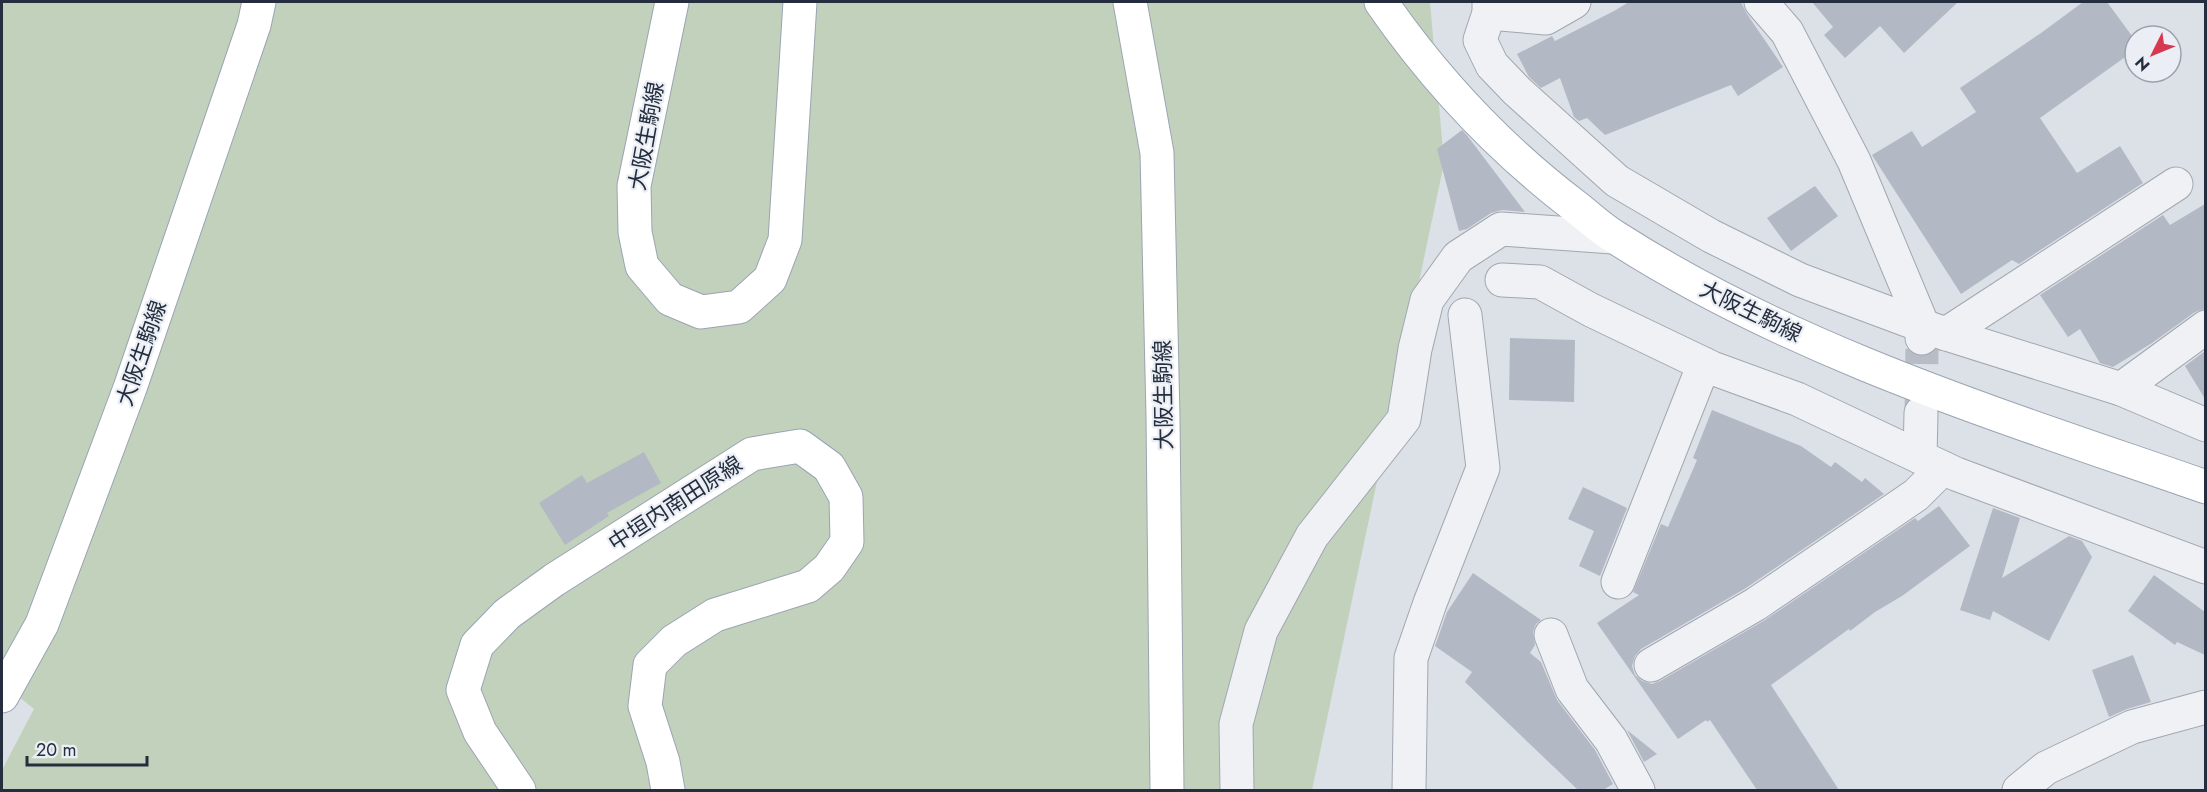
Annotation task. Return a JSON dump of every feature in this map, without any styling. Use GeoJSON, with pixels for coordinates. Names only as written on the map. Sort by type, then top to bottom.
{"type":"FeatureCollection","features":[{"type":"Feature","properties":{"kind":"main road","name":"大阪生駒線"},"geometry":{"type":"LineString","coordinates":[[2,696],[42,624],[130,388],[254,25],[259,2]]}},
{"type":"Feature","properties":{"kind":"main road","name":"大阪生駒線"},"geometry":{"type":"LineString","coordinates":[[672,2],[634,186],[635,232],[642,266],[670,299],[701,312],[739,307],[770,279],[785,240],[800,2]]}},
{"type":"Feature","properties":{"kind":"main road","name":"大阪生駒線"},"geometry":{"type":"LineString","coordinates":[[1130,2],[1157,153],[1163,417],[1167,790]]}},
{"type":"Feature","properties":{"kind":"main road","name":"大阪生駒線"},"geometry":{"type":"LineString","coordinates":[[1381,2],[1409,42],[1488,131],[1545,183],[1613,237],[1693,282],[1803,337],[1946,397],[2205,487]]}},
{"type":"Feature","properties":{"kind":"main road","name":"中垣内南田原線"},"geometry":{"type":"LineString","coordinates":[[519,790],[480,732],[463,690],[477,645],[507,614],[554,580],[752,454],[800,446],[829,467],[846,497],[847,542],[829,568],[808,585],[715,615],[674,640],[650,665],[645,706],[663,762],[668,790]]}},
{"type":"Feature","properties":{"kind":"street"},"geometry":{"type":"LineString","coordinates":[[1574,2],[1546,18],[1489,8],[1480,40],[1492,65],[1517,91],[1617,181],[1711,236],[1800,280],[1930,336],[2121,389],[2205,425]]}},
{"type":"Feature","properties":{"kind":"street"},"geometry":{"type":"LineString","coordinates":[[1761,2],[1787,32],[1854,160],[1930,336]]}},
{"type":"Feature","properties":{"kind":"street"},"geometry":{"type":"LineString","coordinates":[[1930,336],[2176,184]]}},
{"type":"Feature","properties":{"kind":"street"},"geometry":{"type":"LineString","coordinates":[[1237,790],[1236,724],[1261,631],[1312,536],[1404,419],[1427,300],[1458,257],[1501,229],[1613,237]]}},
{"type":"Feature","properties":{"kind":"street"},"geometry":{"type":"LineString","coordinates":[[1502,280],[1540,282],[1591,310],[1704,364],[1797,399],[1956,474],[2205,567]]}},
{"type":"Feature","properties":{"kind":"street"},"geometry":{"type":"LineString","coordinates":[[1409,790],[1411,658],[1483,468],[1465,315]]}},
{"type":"Feature","properties":{"kind":"street"},"geometry":{"type":"LineString","coordinates":[[2121,389],[2205,327]]}},
{"type":"Feature","properties":{"kind":"street"},"geometry":{"type":"LineString","coordinates":[[1618,582],[1704,364]]}},
{"type":"Feature","properties":{"kind":"street"},"geometry":{"type":"LineString","coordinates":[[1651,665],[1756,603],[1916,495],[1932,462],[1921,413]]}},
{"type":"Feature","properties":{"kind":"street"},"geometry":{"type":"LineString","coordinates":[[1551,635],[1572,689],[1611,740],[1638,790]]}},
{"type":"Feature","properties":{"kind":"street"},"geometry":{"type":"LineString","coordinates":[[2019,790],[2046,768],[2132,727],[2205,707]]}},
{"type":"Feature","properties":{"kind":"green space"},"geometry":{"type":"Polygon","coordinates":[[[2,2],[1430,2],[1444,163],[1312,790],[2,790],[2,770],[34,709],[2,683],[2,2]]]}},
{"type":"Feature","properties":{"kind":"building"},"geometry":{"type":"Polygon","coordinates":[[[1629,2],[1741,2],[1783,67],[1738,96],[1731,85],[1605,135],[1587,118],[1579,121],[1574,117],[1560,78],[1541,88],[1529,77],[1517,54],[1552,36],[1555,41],[1629,2]]]}},
{"type":"Feature","properties":{"kind":"building"},"geometry":{"type":"Polygon","coordinates":[[[1812,2],[1958,2],[1904,53],[1880,26],[1845,58],[1824,35],[1833,27],[1812,2]]]}},
{"type":"Feature","properties":{"kind":"building"},"geometry":{"type":"Polygon","coordinates":[[[2083,2],[2107,2],[2123,24],[2123,59],[2040,118],[2077,173],[2120,146],[2143,183],[2019,264],[2012,260],[1961,294],[1872,155],[1912,131],[1922,147],[1976,112],[1960,88],[2083,2]]]}},
{"type":"Feature","properties":{"kind":"building"},"geometry":{"type":"Polygon","coordinates":[[[1462,130],[1525,212],[1502,210],[1491,213],[1467,229],[1459,231],[1437,149],[1462,130]]]}},
{"type":"Feature","properties":{"kind":"building"},"geometry":{"type":"Polygon","coordinates":[[[1815,186],[1838,216],[1791,251],[1767,218],[1815,186]]]}},
{"type":"Feature","properties":{"kind":"building"},"geometry":{"type":"Polygon","coordinates":[[[2205,204],[2205,309],[2195,312],[2113,367],[2100,363],[2080,329],[2068,337],[2040,295],[2163,215],[2170,225],[2205,204]]]}},
{"type":"Feature","properties":{"kind":"building"},"geometry":{"type":"Polygon","coordinates":[[[1510,338],[1575,340],[1574,402],[1509,400],[1510,338]]]}},
{"type":"Feature","properties":{"kind":"building"},"geometry":{"type":"Polygon","coordinates":[[[2205,351],[2205,399],[2185,366],[2205,351]]]}},
{"type":"Feature","properties":{"kind":"building"},"geometry":{"type":"Polygon","coordinates":[[[1712,410],[1801,446],[1831,467],[1835,462],[1862,482],[1865,478],[1884,494],[1746,588],[1641,649],[1635,656],[1632,666],[1635,675],[1642,681],[1652,684],[1660,681],[1765,620],[1915,518],[1918,521],[1939,506],[1970,546],[1902,596],[1875,612],[1850,631],[1849,629],[1771,685],[1839,790],[1757,790],[1710,720],[1707,722],[1706,720],[1678,739],[1597,623],[1639,595],[1633,592],[1661,524],[1668,527],[1697,460],[1693,458],[1712,410]]]}},
{"type":"Feature","properties":{"kind":"building"},"geometry":{"type":"Polygon","coordinates":[[[644,452],[661,483],[607,513],[609,516],[565,545],[539,503],[582,475],[587,483],[644,452]]]}},
{"type":"Feature","properties":{"kind":"building"},"geometry":{"type":"Polygon","coordinates":[[[1583,487],[1627,508],[1600,576],[1579,566],[1594,531],[1568,519],[1583,487]]]}},
{"type":"Feature","properties":{"kind":"building"},"geometry":{"type":"Polygon","coordinates":[[[1993,508],[2020,518],[2002,578],[2069,536],[2082,541],[2092,557],[2049,641],[1993,611],[1990,620],[1960,610],[1993,508]]]}},
{"type":"Feature","properties":{"kind":"building"},"geometry":{"type":"Polygon","coordinates":[[[1473,573],[1541,620],[1536,624],[1533,632],[1535,645],[1530,653],[1541,662],[1557,700],[1595,750],[1613,784],[1603,790],[1578,790],[1465,682],[1472,672],[1435,646],[1447,612],[1473,573]]]}},
{"type":"Feature","properties":{"kind":"building"},"geometry":{"type":"Polygon","coordinates":[[[2154,575],[2205,612],[2205,655],[2177,642],[2175,645],[2128,611],[2154,575]]]}},
{"type":"Feature","properties":{"kind":"building"},"geometry":{"type":"Polygon","coordinates":[[[2133,655],[2151,702],[2109,717],[2092,670],[2133,655]]]}},
{"type":"Feature","properties":{"kind":"building"},"geometry":{"type":"Polygon","coordinates":[[[1627,730],[1657,754],[1644,762],[1627,730]]]}},
{"type":"Feature","properties":{"kind":"tunnel"},"geometry":{"type":"LineString","coordinates":[[1921,413],[1922,349]]}}]}
